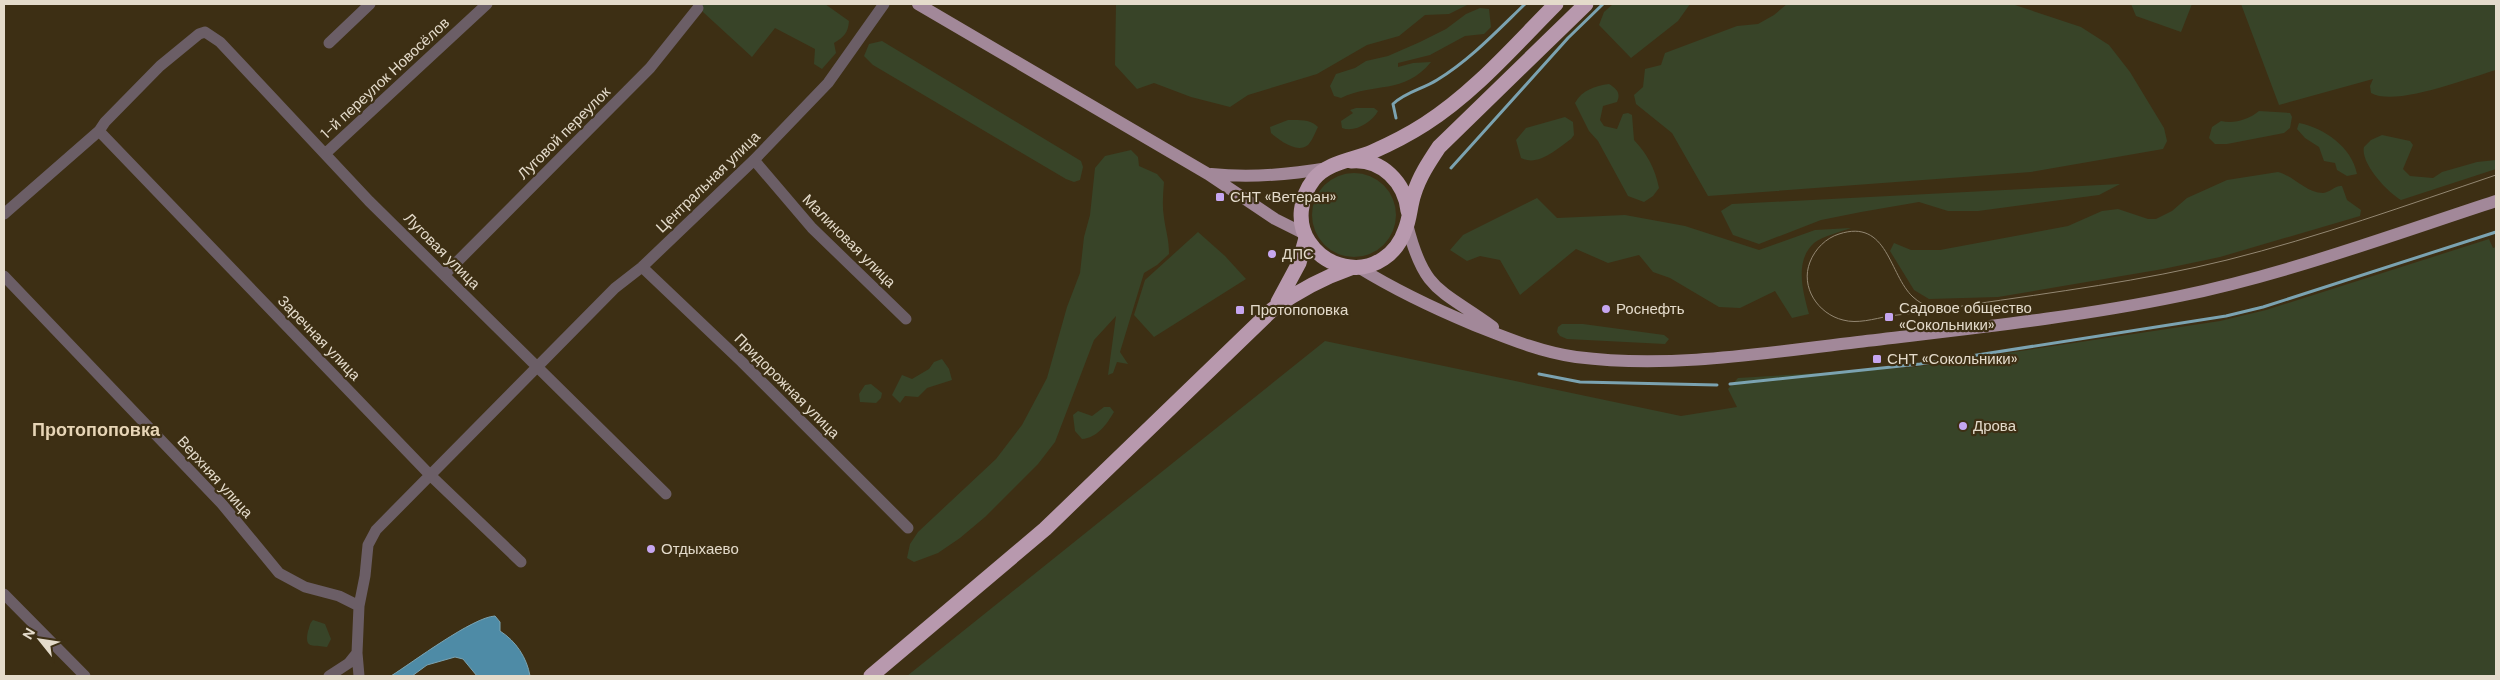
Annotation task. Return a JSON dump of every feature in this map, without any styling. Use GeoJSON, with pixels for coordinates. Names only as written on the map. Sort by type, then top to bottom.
{"type":"FeatureCollection","features":[{"type":"Feature","properties":{"kind":"highway"},"geometry":{"type":"LineString","coordinates":[[1355,267],[1338,265],[1325,259],[1314,250],[1306,236],[1302,223],[1301,206],[1306,191],[1315,178],[1328,168],[1399,139],[1445,109],[1475,84],[1556,4]]}},
{"type":"Feature","properties":{"kind":"highway"},"geometry":{"type":"LineString","coordinates":[[871,676],[1045,529],[1273,309],[1315,282],[1355,267],[1379,262],[1391,253],[1400,242],[1408,220],[1414,193],[1425,169],[1439,147],[1586,4]]}},
{"type":"Feature","properties":{"kind":"highway"},"geometry":{"type":"LineString","coordinates":[[1342,162],[1356,160],[1370,163],[1388,173],[1402,188],[1407,202],[1408,220]]}},
{"type":"Feature","properties":{"kind":"highway"},"geometry":{"type":"LineString","coordinates":[[1273,309],[1295,271],[1306,236]]}},
{"type":"Feature","properties":{"kind":"main road"},"geometry":{"type":"LineString","coordinates":[[918,4],[1208,174],[1275,220],[1306,236]]}},
{"type":"Feature","properties":{"kind":"main road"},"geometry":{"type":"LineString","coordinates":[[1208,174],[1241,177],[1275,176],[1328,168]]}},
{"type":"Feature","properties":{"kind":"main road"},"geometry":{"type":"LineString","coordinates":[[1355,267],[1399,292],[1511,340],[1575,357],[1664,361],[1720,359],[2110,309],[2252,279],[2496,201]]}},
{"type":"Feature","properties":{"kind":"main road"},"geometry":{"type":"LineString","coordinates":[[1408,220],[1419,263],[1433,285],[1456,304],[1511,340]]}},
{"type":"Feature","properties":{"kind":"street"},"geometry":{"type":"LineString","coordinates":[[329,43],[370,4]]}},
{"type":"Feature","properties":{"kind":"street","name":"1-й переулок Новосёлов"},"geometry":{"type":"LineString","coordinates":[[326,154],[487,4]]}},
{"type":"Feature","properties":{"kind":"street","name":"Центральная улица"},"geometry":{"type":"LineString","coordinates":[[359,676],[357,652],[359,606],[365,576],[368,545],[389,515],[615,288],[642,267],[754,160],[828,83],[884,4]]}},
{"type":"Feature","properties":{"kind":"street","name":"Луговой переулок"},"geometry":{"type":"LineString","coordinates":[[445,274],[650,68],[698,8]]}},
{"type":"Feature","properties":{"kind":"street","name":"Луговая улица"},"geometry":{"type":"LineString","coordinates":[[99,131],[104,122],[160,66],[199,34],[205,32],[220,42],[369,201],[666,494]]}},
{"type":"Feature","properties":{"kind":"street"},"geometry":{"type":"LineString","coordinates":[[4,214],[99,131]]}},
{"type":"Feature","properties":{"kind":"street","name":"Заречная улица"},"geometry":{"type":"LineString","coordinates":[[99,131],[430,475],[521,562]]}},
{"type":"Feature","properties":{"kind":"street","name":"Малиновая улица"},"geometry":{"type":"LineString","coordinates":[[754,160],[812,228],[906,319]]}},
{"type":"Feature","properties":{"kind":"street","name":"Придорожная улица"},"geometry":{"type":"LineString","coordinates":[[642,267],[742,362],[908,528]]}},
{"type":"Feature","properties":{"kind":"street","name":"Верхняя улица"},"geometry":{"type":"LineString","coordinates":[[4,276],[222,504],[279,573],[305,587],[338,596],[359,606]]}},
{"type":"Feature","properties":{"kind":"street"},"geometry":{"type":"LineString","coordinates":[[4,594],[85,676]]}},
{"type":"Feature","properties":{"kind":"street"},"geometry":{"type":"LineString","coordinates":[[329,676],[349,663],[357,652]]}},
{"type":"Feature","properties":{"kind":"green space"},"geometry":{"type":"Polygon","coordinates":[[[702,4],[825,4],[849,21],[848,29],[834,43],[836,53],[822,69],[814,64],[815,49],[775,28],[752,57],[703,12],[702,4]]]}},
{"type":"Feature","properties":{"kind":"green space"},"geometry":{"type":"Polygon","coordinates":[[[1116,4],[1469,4],[1449,14],[1425,15],[1399,36],[1367,45],[1317,74],[1248,95],[1230,107],[1191,97],[1154,83],[1137,89],[1115,65],[1116,4]]]}},
{"type":"Feature","properties":{"kind":"green space"},"geometry":{"type":"Polygon","coordinates":[[[1613,4],[1690,4],[1678,21],[1631,58],[1599,25],[1604,12],[1613,4]]]}},
{"type":"Feature","properties":{"kind":"green space"},"geometry":{"type":"Polygon","coordinates":[[[1787,4],[2012,4],[2081,27],[2109,45],[2130,72],[2164,128],[2167,141],[2163,149],[2031,172],[1708,196],[1672,133],[1636,104],[1634,95],[1643,87],[1645,69],[1661,65],[1665,53],[1737,26],[1758,24],[1774,15],[1787,4]]]}},
{"type":"Feature","properties":{"kind":"green space"},"geometry":{"type":"Polygon","coordinates":[[[2131,4],[2192,4],[2181,32],[2136,16],[2131,4]]]}},
{"type":"Feature","properties":{"kind":"green space"},"geometry":{"type":"Polygon","coordinates":[[[2241,4],[2496,4],[2496,70],[2432,90],[2397,96],[2382,96],[2371,93],[2370,86],[2373,79],[2279,105],[2241,4]]]}},
{"type":"Feature","properties":{"kind":"green space"},"geometry":{"type":"Polygon","coordinates":[[[1480,8],[1489,9],[1491,27],[1484,34],[1465,36],[1430,55],[1398,63],[1398,67],[1413,63],[1431,62],[1410,79],[1399,84],[1365,90],[1341,98],[1334,96],[1330,86],[1336,74],[1355,68],[1366,61],[1388,56],[1420,42],[1446,29],[1466,14],[1480,8]]]}},
{"type":"Feature","properties":{"kind":"green space"},"geometry":{"type":"Polygon","coordinates":[[[882,41],[1081,161],[1083,167],[1080,180],[1074,182],[1066,179],[873,65],[864,56],[869,44],[882,41]]]}},
{"type":"Feature","properties":{"kind":"green space"},"geometry":{"type":"Polygon","coordinates":[[[1609,84],[1618,92],[1619,96],[1617,102],[1603,106],[1600,120],[1604,126],[1617,129],[1623,114],[1628,113],[1632,115],[1634,140],[1650,162],[1659,188],[1653,196],[1644,202],[1628,196],[1598,141],[1589,131],[1575,103],[1589,89],[1609,84]]]}},
{"type":"Feature","properties":{"kind":"green space"},"geometry":{"type":"Polygon","coordinates":[[[1374,108],[1378,111],[1372,119],[1358,128],[1342,128],[1341,121],[1353,113],[1350,110],[1374,108]]]}},
{"type":"Feature","properties":{"kind":"green space"},"geometry":{"type":"Polygon","coordinates":[[[2259,111],[2290,113],[2292,117],[2290,128],[2284,133],[2227,144],[2215,144],[2209,138],[2212,127],[2221,121],[2241,120],[2259,111]]]}},
{"type":"Feature","properties":{"kind":"green space"},"geometry":{"type":"Polygon","coordinates":[[[1565,117],[1573,122],[1574,135],[1571,139],[1541,159],[1527,160],[1521,158],[1516,140],[1526,128],[1565,117]]]}},
{"type":"Feature","properties":{"kind":"green space"},"geometry":{"type":"Polygon","coordinates":[[[1288,120],[1308,121],[1318,127],[1308,145],[1299,148],[1294,147],[1271,133],[1270,127],[1288,120]]]}},
{"type":"Feature","properties":{"kind":"green space"},"geometry":{"type":"Polygon","coordinates":[[[2299,123],[2318,129],[2336,140],[2349,155],[2357,174],[2347,176],[2337,170],[2335,163],[2324,161],[2319,147],[2305,138],[2297,129],[2299,123]]]}},
{"type":"Feature","properties":{"kind":"green space"},"geometry":{"type":"Polygon","coordinates":[[[2382,135],[2410,141],[2413,145],[2403,169],[2410,176],[2433,178],[2442,172],[2477,162],[2496,160],[2496,169],[2401,200],[2389,191],[2376,177],[2366,161],[2364,147],[2371,140],[2382,135]]]}},
{"type":"Feature","properties":{"kind":"green space"},"geometry":{"type":"Polygon","coordinates":[[[1131,150],[1138,157],[1139,166],[1157,174],[1164,182],[1163,209],[1169,254],[1144,273],[1120,352],[1128,364],[1117,362],[1113,373],[1108,375],[1116,316],[1094,340],[1055,442],[1038,464],[985,517],[960,538],[938,553],[914,562],[907,558],[910,544],[918,532],[996,459],[1022,425],[1047,378],[1067,307],[1080,273],[1084,237],[1090,215],[1095,168],[1105,156],[1131,150]]]}},
{"type":"Feature","properties":{"kind":"green space"},"geometry":{"type":"Polygon","coordinates":[[[2278,172],[2317,192],[2323,193],[2342,186],[2347,200],[2361,210],[2360,216],[2220,257],[2163,269],[1998,297],[1929,299],[1914,290],[1890,251],[1894,243],[1911,250],[1940,250],[2068,226],[2102,211],[2118,209],[2148,219],[2156,219],[2172,211],[2187,198],[2227,180],[2278,172]]]}},
{"type":"Feature","properties":{"kind":"green space"},"geometry":{"type":"Polygon","coordinates":[[[1354,173],[1377,180],[1389,192],[1396,215],[1389,238],[1377,250],[1354,257],[1331,250],[1319,238],[1312,215],[1319,192],[1331,180],[1354,173]]]}},
{"type":"Feature","properties":{"kind":"green space"},"geometry":{"type":"Polygon","coordinates":[[[2120,184],[2099,195],[1978,211],[1948,211],[1919,202],[1821,220],[1759,244],[1733,235],[1721,211],[1732,204],[2120,184]]]}},
{"type":"Feature","properties":{"kind":"green space"},"geometry":{"type":"Polygon","coordinates":[[[1537,198],[1557,218],[1625,215],[1685,226],[1759,250],[1815,230],[1851,228],[1822,238],[1808,250],[1802,268],[1802,277],[1804,296],[1809,314],[1792,318],[1775,291],[1740,308],[1719,307],[1670,278],[1653,272],[1639,255],[1608,263],[1576,249],[1520,295],[1500,260],[1480,256],[1467,261],[1450,250],[1463,235],[1537,198]]]}},
{"type":"Feature","properties":{"kind":"green space"},"geometry":{"type":"Polygon","coordinates":[[[1198,232],[1225,256],[1246,279],[1154,337],[1134,315],[1145,280],[1198,232]]]}},
{"type":"Feature","properties":{"kind":"green space"},"geometry":{"type":"Polygon","coordinates":[[[2489,239],[2493,248],[2496,247],[2496,676],[907,676],[1325,341],[1681,416],[1737,407],[1728,389],[1738,378],[1915,367],[2220,321],[2266,310],[2489,239]]]}},
{"type":"Feature","properties":{"kind":"green space"},"geometry":{"type":"Polygon","coordinates":[[[1562,324],[1583,324],[1664,335],[1669,339],[1665,344],[1567,339],[1560,336],[1557,332],[1558,327],[1562,324]]]}},
{"type":"Feature","properties":{"kind":"green space"},"geometry":{"type":"Polygon","coordinates":[[[942,359],[949,369],[952,380],[927,388],[918,397],[905,396],[900,403],[892,395],[902,375],[912,379],[929,369],[934,362],[942,359]]]}},
{"type":"Feature","properties":{"kind":"green space"},"geometry":{"type":"Polygon","coordinates":[[[871,384],[882,393],[881,398],[876,403],[860,402],[859,394],[865,385],[871,384]]]}},
{"type":"Feature","properties":{"kind":"green space"},"geometry":{"type":"Polygon","coordinates":[[[1104,407],[1110,407],[1114,412],[1108,421],[1097,433],[1082,439],[1075,431],[1073,415],[1078,411],[1092,416],[1104,407]]]}},
{"type":"Feature","properties":{"kind":"green space"},"geometry":{"type":"Polygon","coordinates":[[[313,620],[325,624],[331,639],[327,647],[314,646],[307,641],[310,624],[313,620]]]}},
{"type":"Feature","properties":{"kind":"water"},"geometry":{"type":"Polygon","coordinates":[[[495,616],[500,622],[500,631],[516,645],[523,656],[530,676],[477,676],[463,659],[455,657],[427,665],[412,676],[391,676],[458,632],[485,618],[495,616]]]}},
{"type":"Feature","properties":{"kind":"waterway"},"geometry":{"type":"LineString","coordinates":[[1396,118],[1393,104],[1403,96],[1437,80],[1461,63],[1525,4]]}},
{"type":"Feature","properties":{"kind":"waterway"},"geometry":{"type":"LineString","coordinates":[[1451,168],[1568,38],[1603,4]]}},
{"type":"Feature","properties":{"kind":"waterway"},"geometry":{"type":"LineString","coordinates":[[1730,384],[1920,364],[2226,316],[2263,307],[2496,232]]}},
{"type":"Feature","properties":{"kind":"waterway"},"geometry":{"type":"LineString","coordinates":[[1539,374],[1580,382],[1717,385]]}},
{"type":"Feature","properties":{"kind":"tram line"},"geometry":{"type":"LineString","coordinates":[[1948,309],[1943,309],[1938,308],[1929,306],[1913,297],[1878,241],[1868,234],[1855,231],[1834,236],[1821,245],[1810,262],[1807,281],[1809,290],[1819,306],[1834,317],[1843,320],[1866,321],[1889,316],[1938,310],[1948,308],[2098,286],[2227,260],[2329,231],[2496,175]]}},
{"type":"Feature","properties":{"kind":"place","name":"СНТ «Ветеран»"},"geometry":{"type":"Point","coordinates":[1220,197]}},
{"type":"Feature","properties":{"kind":"place","name":"ДПС"},"geometry":{"type":"Point","coordinates":[1272,254]}},
{"type":"Feature","properties":{"kind":"place","name":"Роснефть"},"geometry":{"type":"Point","coordinates":[1606,309]}},
{"type":"Feature","properties":{"kind":"place","name":"Протопоповка"},"geometry":{"type":"Point","coordinates":[1240,310]}},
{"type":"Feature","properties":{"kind":"place","name":"Садовое общество «Сокольники»"},"geometry":{"type":"Point","coordinates":[1889,317]}},
{"type":"Feature","properties":{"kind":"place","name":"СНТ «Сокольники»"},"geometry":{"type":"Point","coordinates":[1877,359]}},
{"type":"Feature","properties":{"kind":"place","name":"Дрова"},"geometry":{"type":"Point","coordinates":[1963,426]}},
{"type":"Feature","properties":{"kind":"place","name":"Отдыхаево"},"geometry":{"type":"Point","coordinates":[651,549]}},
{"type":"Feature","properties":{"kind":"district","name":"Протопоповка"},"geometry":{"type":"Point","coordinates":[96,430]}}]}
